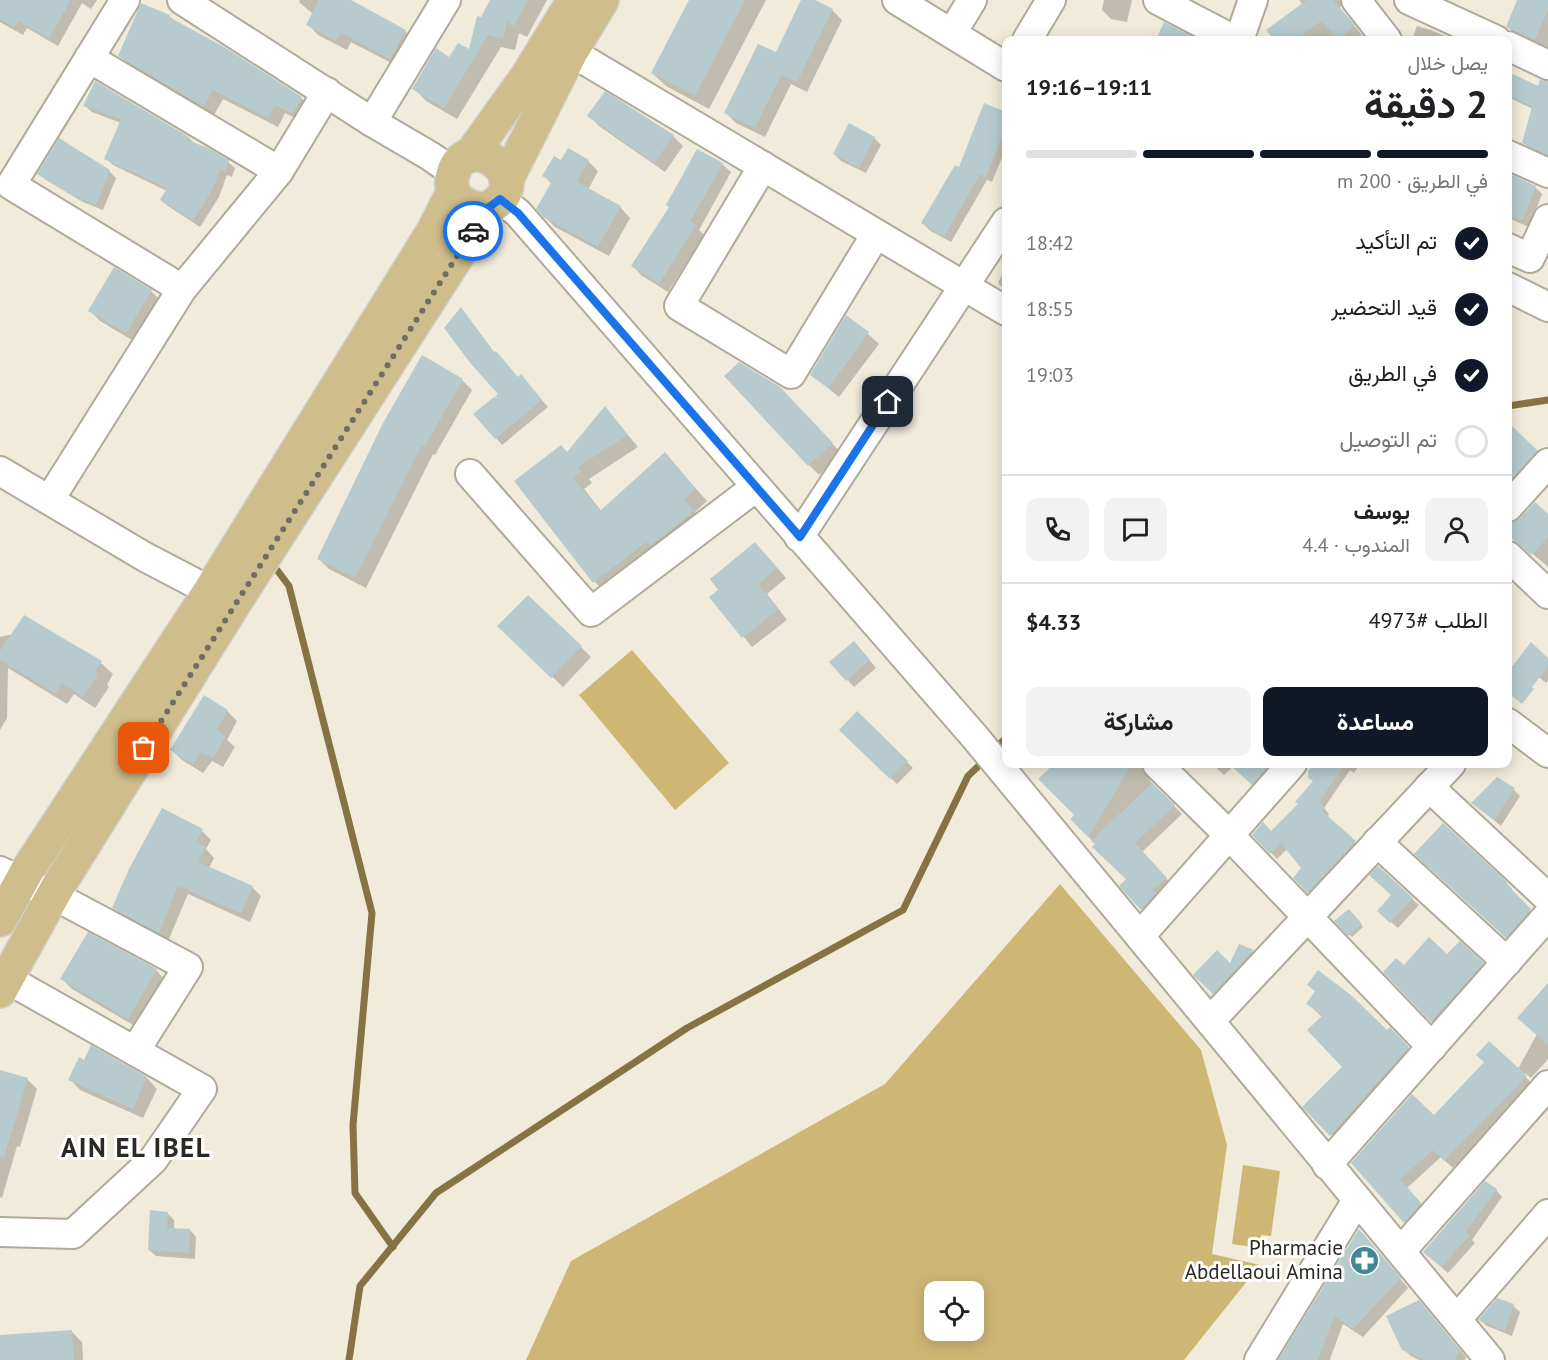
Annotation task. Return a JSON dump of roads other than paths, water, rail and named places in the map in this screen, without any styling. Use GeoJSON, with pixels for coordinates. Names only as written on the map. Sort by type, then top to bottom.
{"type":"FeatureCollection","features":[{"type":"Feature","properties":{"kind":"main road"},"geometry":{"type":"LineString","coordinates":[[2,982],[53,895],[169,680],[210,591],[434,230],[460,170],[528,75],[574,0]]}},
{"type":"Feature","properties":{"kind":"main road"},"geometry":{"type":"LineString","coordinates":[[0,920],[11,876],[169,680],[498,196],[571,52],[602,0]]}},
{"type":"Feature","properties":{"kind":"main road"},"geometry":{"type":"LineString","coordinates":[[460,170],[481,155],[490,157],[504,171],[498,196]]}},
{"type":"Feature","properties":{"kind":"main road"},"geometry":{"type":"LineString","coordinates":[[460,170],[464,205],[471,208],[498,196]]}},
{"type":"Feature","properties":{"kind":"street"},"geometry":{"type":"LineString","coordinates":[[124,0],[11,185],[182,289]]}},
{"type":"Feature","properties":{"kind":"street"},"geometry":{"type":"LineString","coordinates":[[182,0],[327,92],[376,114]]}},
{"type":"Feature","properties":{"kind":"street"},"geometry":{"type":"LineString","coordinates":[[214,0],[460,170]]}},
{"type":"Feature","properties":{"kind":"street"},"geometry":{"type":"LineString","coordinates":[[376,114],[446,0]]}},
{"type":"Feature","properties":{"kind":"street"},"geometry":{"type":"LineString","coordinates":[[897,0],[1002,64]]}},
{"type":"Feature","properties":{"kind":"street"},"geometry":{"type":"LineString","coordinates":[[952,33],[972,0]]}},
{"type":"Feature","properties":{"kind":"street"},"geometry":{"type":"LineString","coordinates":[[1029,36],[1051,0]]}},
{"type":"Feature","properties":{"kind":"street"},"geometry":{"type":"LineString","coordinates":[[1158,0],[1226,36]]}},
{"type":"Feature","properties":{"kind":"street"},"geometry":{"type":"LineString","coordinates":[[1240,36],[1253,0]]}},
{"type":"Feature","properties":{"kind":"street"},"geometry":{"type":"LineString","coordinates":[[1356,0],[1384,36]]}},
{"type":"Feature","properties":{"kind":"street"},"geometry":{"type":"LineString","coordinates":[[1409,0],[1487,36]]}},
{"type":"Feature","properties":{"kind":"street"},"geometry":{"type":"LineString","coordinates":[[1512,48],[1548,65]]}},
{"type":"Feature","properties":{"kind":"street"},"geometry":{"type":"LineString","coordinates":[[571,52],[1002,309]]}},
{"type":"Feature","properties":{"kind":"street"},"geometry":{"type":"LineString","coordinates":[[89,58],[279,171]]}},
{"type":"Feature","properties":{"kind":"street"},"geometry":{"type":"LineString","coordinates":[[50,499],[182,289],[279,171],[327,92]]}},
{"type":"Feature","properties":{"kind":"street"},"geometry":{"type":"LineString","coordinates":[[1512,157],[1548,173]]}},
{"type":"Feature","properties":{"kind":"street"},"geometry":{"type":"LineString","coordinates":[[764,166],[679,306],[791,374],[876,234]]}},
{"type":"Feature","properties":{"kind":"street"},"geometry":{"type":"LineString","coordinates":[[498,196],[518,213],[974,736],[1490,1360]]}},
{"type":"Feature","properties":{"kind":"street"},"geometry":{"type":"LineString","coordinates":[[800,537],[1002,228]]}},
{"type":"Feature","properties":{"kind":"street"},"geometry":{"type":"LineString","coordinates":[[1512,250],[1530,258],[1546,228]]}},
{"type":"Feature","properties":{"kind":"street"},"geometry":{"type":"LineString","coordinates":[[1512,289],[1548,307]]}},
{"type":"Feature","properties":{"kind":"street"},"geometry":{"type":"LineString","coordinates":[[1512,503],[1548,463]]}},
{"type":"Feature","properties":{"kind":"street"},"geometry":{"type":"LineString","coordinates":[[0,471],[145,557],[210,591]]}},
{"type":"Feature","properties":{"kind":"street"},"geometry":{"type":"LineString","coordinates":[[470,474],[591,612],[756,487]]}},
{"type":"Feature","properties":{"kind":"street"},"geometry":{"type":"LineString","coordinates":[[1512,560],[1548,594]]}},
{"type":"Feature","properties":{"kind":"street"},"geometry":{"type":"LineString","coordinates":[[1512,726],[1548,753]]}},
{"type":"Feature","properties":{"kind":"street"},"geometry":{"type":"LineString","coordinates":[[1161,768],[1229,835],[1432,1047]]}},
{"type":"Feature","properties":{"kind":"street"},"geometry":{"type":"LineString","coordinates":[[1140,936],[1288,768]]}},
{"type":"Feature","properties":{"kind":"street"},"geometry":{"type":"LineString","coordinates":[[1210,1021],[1447,768]]}},
{"type":"Feature","properties":{"kind":"street"},"geometry":{"type":"LineString","coordinates":[[1429,787],[1548,898]]}},
{"type":"Feature","properties":{"kind":"street"},"geometry":{"type":"LineString","coordinates":[[1377,842],[1507,962]]}},
{"type":"Feature","properties":{"kind":"street"},"geometry":{"type":"LineString","coordinates":[[11,876],[53,895],[188,967],[135,1051]]}},
{"type":"Feature","properties":{"kind":"street"},"geometry":{"type":"LineString","coordinates":[[1328,1166],[1548,915]]}},
{"type":"Feature","properties":{"kind":"street"},"geometry":{"type":"LineString","coordinates":[[0,1232],[73,1234],[153,1160],[202,1089],[135,1051],[2,982]]}},
{"type":"Feature","properties":{"kind":"street"},"geometry":{"type":"LineString","coordinates":[[1401,1251],[1548,1085]]}},
{"type":"Feature","properties":{"kind":"street"},"geometry":{"type":"LineString","coordinates":[[1259,1360],[1357,1200]]}},
{"type":"Feature","properties":{"kind":"street"},"geometry":{"type":"LineString","coordinates":[[1457,1319],[1548,1214]]}},
{"type":"Feature","properties":{"kind":"waterway"},"geometry":{"type":"LineString","coordinates":[[1512,405],[1548,400]]}},
{"type":"Feature","properties":{"kind":"waterway"},"geometry":{"type":"LineString","coordinates":[[277,570],[289,586],[372,913],[353,1125],[355,1193],[393,1247]]}},
{"type":"Feature","properties":{"kind":"waterway"},"geometry":{"type":"LineString","coordinates":[[993,751],[1002,742]]}},
{"type":"Feature","properties":{"kind":"waterway"},"geometry":{"type":"LineString","coordinates":[[349,1360],[360,1286],[436,1193],[687,1028],[903,910],[968,776],[986,759]]}},
{"type":"Feature","properties":{"kind":"place","name":"Pharmacie Abdellaoui Amina"},"geometry":{"type":"Point","coordinates":[1364,1260]}},
{"type":"Feature","properties":{"kind":"district","name":"AIN EL IBEL"},"geometry":{"type":"Point","coordinates":[136,1148]}}]}
